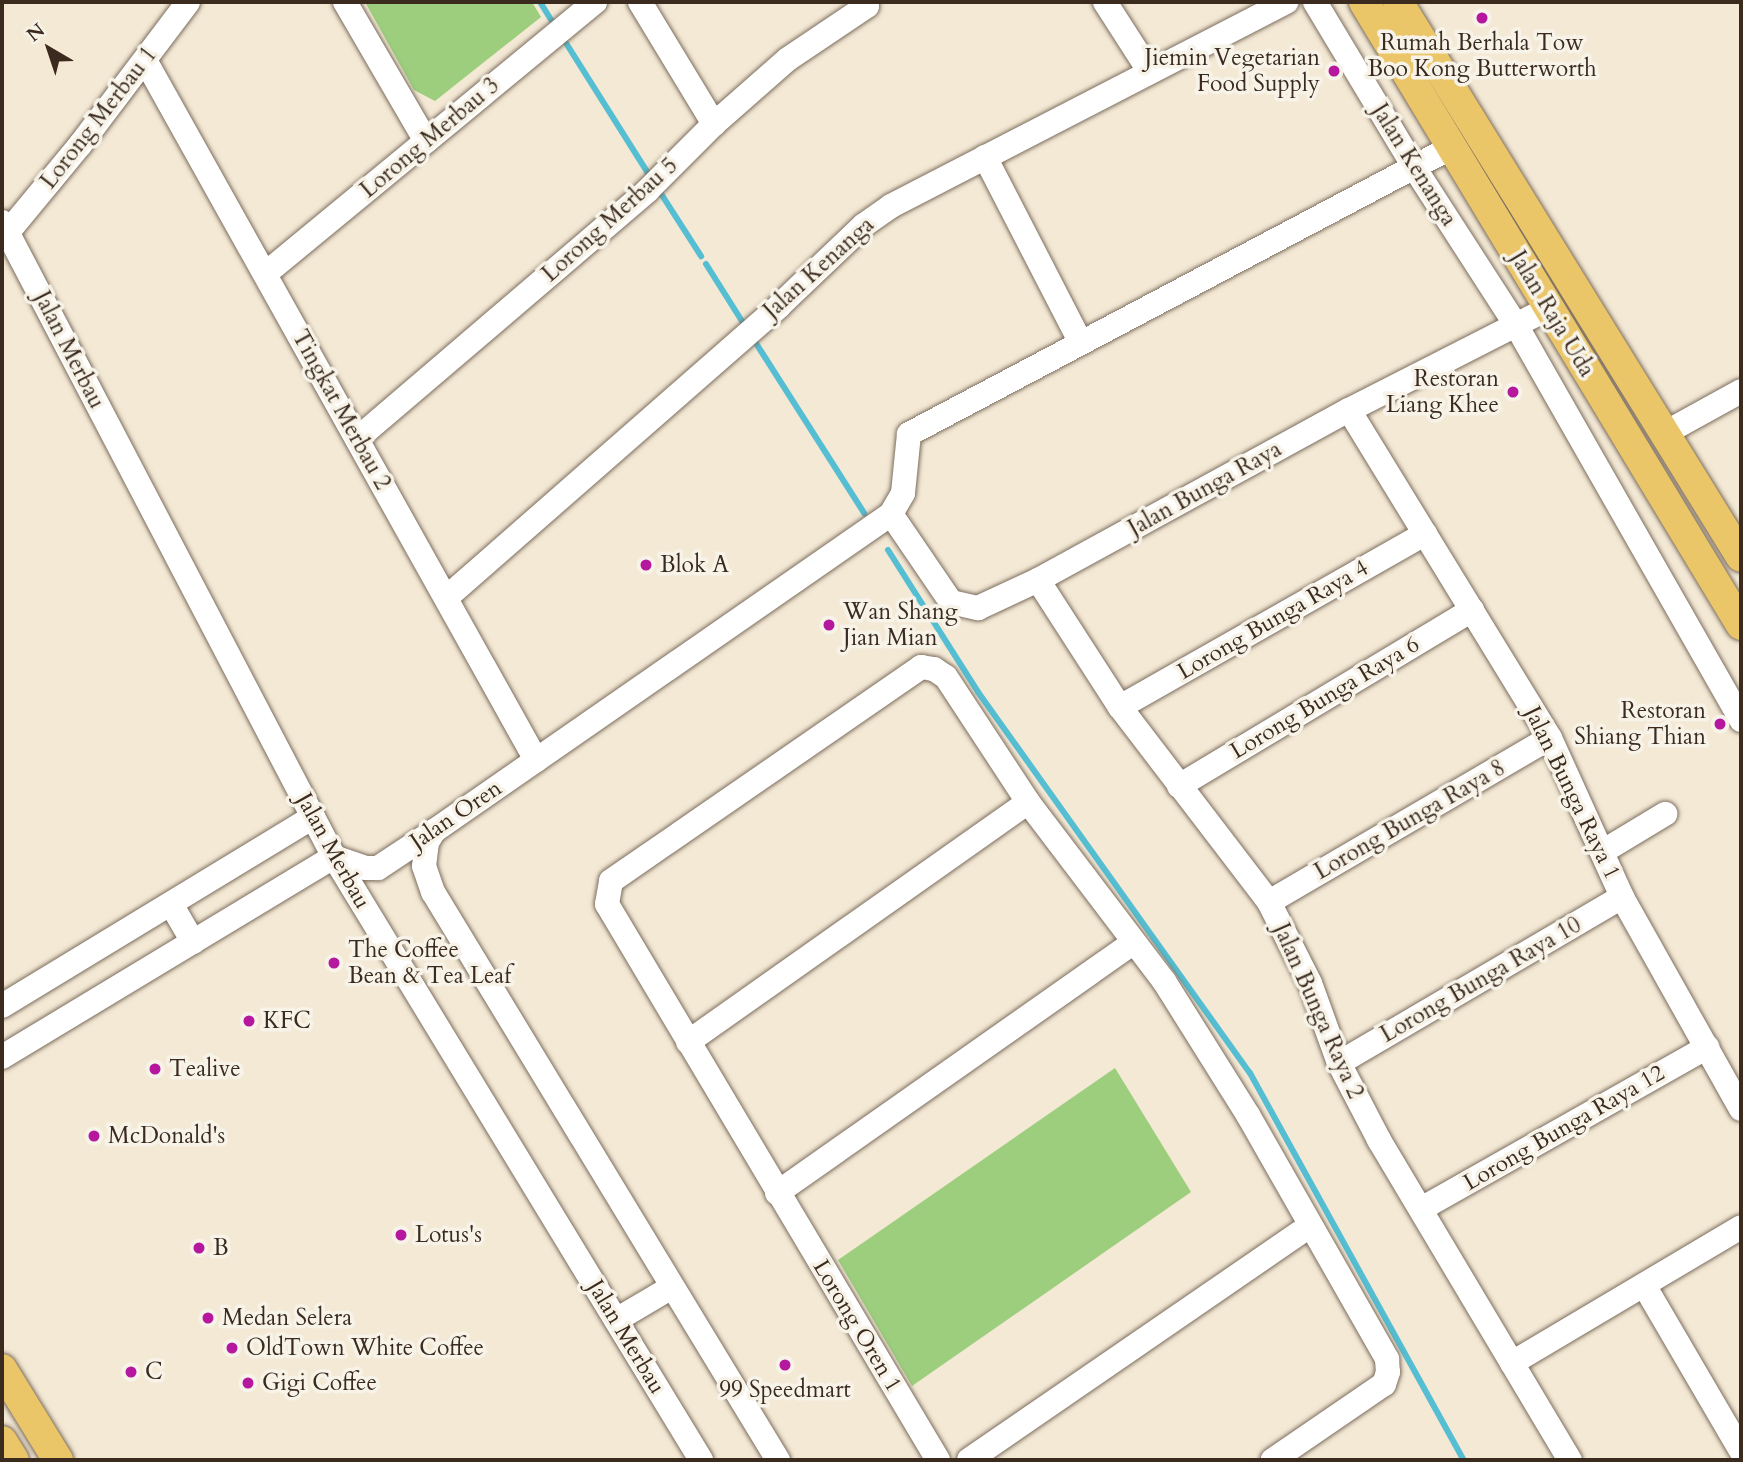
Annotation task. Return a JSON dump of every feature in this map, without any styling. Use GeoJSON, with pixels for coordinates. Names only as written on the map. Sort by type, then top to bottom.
{"type":"FeatureCollection","features":[{"type":"Feature","properties":{"kind":"main road","name":"Jalan Raja Uda"},"geometry":{"type":"LineString","coordinates":[[1364,2],[1741,625]]}},
{"type":"Feature","properties":{"kind":"main road","name":"Jalan Raja Uda"},"geometry":{"type":"LineString","coordinates":[[1398,2],[1741,556]]}},
{"type":"Feature","properties":{"kind":"main road"},"geometry":{"type":"LineString","coordinates":[[2,1369],[58,1460]]}},
{"type":"Feature","properties":{"kind":"main road"},"geometry":{"type":"LineString","coordinates":[[2,1441],[14,1460]]}},
{"type":"Feature","properties":{"kind":"street","name":"Lorong Merbau 1"},"geometry":{"type":"LineString","coordinates":[[4,229],[145,60],[188,2]]}},
{"type":"Feature","properties":{"kind":"street"},"geometry":{"type":"LineString","coordinates":[[345,2],[426,141]]}},
{"type":"Feature","properties":{"kind":"street","name":"Lorong Merbau 3"},"geometry":{"type":"LineString","coordinates":[[265,274],[595,2]]}},
{"type":"Feature","properties":{"kind":"street"},"geometry":{"type":"LineString","coordinates":[[640,2],[714,124]]}},
{"type":"Feature","properties":{"kind":"street"},"geometry":{"type":"LineString","coordinates":[[1105,2],[1150,72]]}},
{"type":"Feature","properties":{"kind":"street","name":"Jalan Kenanga"},"geometry":{"type":"LineString","coordinates":[[446,598],[779,306],[864,225],[891,206],[1287,2]]}},
{"type":"Feature","properties":{"kind":"street","name":"Jalan Kenanga"},"geometry":{"type":"LineString","coordinates":[[1315,2],[1414,167],[1516,325],[1741,720]]}},
{"type":"Feature","properties":{"kind":"street","name":"Lorong Merbau 5"},"geometry":{"type":"LineString","coordinates":[[357,439],[647,191],[714,124],[788,59],[866,4]]}},
{"type":"Feature","properties":{"kind":"street","name":"Tingkat Merbau 2"},"geometry":{"type":"LineString","coordinates":[[145,60],[536,760]]}},
{"type":"Feature","properties":{"kind":"street"},"geometry":{"type":"LineString","coordinates":[[891,514],[903,493],[909,434],[1450,148]]}},
{"type":"Feature","properties":{"kind":"street"},"geometry":{"type":"LineString","coordinates":[[985,157],[1081,343]]}},
{"type":"Feature","properties":{"kind":"street","name":"Jalan Merbau"},"geometry":{"type":"LineString","coordinates":[[4,229],[334,857],[701,1460]]}},
{"type":"Feature","properties":{"kind":"street","name":"Jalan Bunga Raya"},"geometry":{"type":"LineString","coordinates":[[891,514],[951,601],[978,608],[1038,580],[1349,410],[1549,308]]}},
{"type":"Feature","properties":{"kind":"street"},"geometry":{"type":"LineString","coordinates":[[1665,433],[1741,391]]}},
{"type":"Feature","properties":{"kind":"street","name":"Jalan Bunga Raya 1"},"geometry":{"type":"LineString","coordinates":[[1349,410],[1550,738],[1622,897],[1741,1109]]}},
{"type":"Feature","properties":{"kind":"street","name":"Jalan Oren"},"geometry":{"type":"LineString","coordinates":[[334,857],[366,868],[378,868],[891,514]]}},
{"type":"Feature","properties":{"kind":"street","name":"Lorong Bunga Raya 4"},"geometry":{"type":"LineString","coordinates":[[1120,707],[1425,534]]}},
{"type":"Feature","properties":{"kind":"street","name":"Jalan Bunga Raya 2"},"geometry":{"type":"LineString","coordinates":[[1038,580],[1120,707],[1269,902],[1310,983],[1339,1063],[1379,1140],[1570,1460]]}},
{"type":"Feature","properties":{"kind":"street","name":"Lorong Bunga Raya 6"},"geometry":{"type":"LineString","coordinates":[[1179,786],[1472,611]]}},
{"type":"Feature","properties":{"kind":"street","name":"Lorong Oren 1"},"geometry":{"type":"LineString","coordinates":[[938,1460],[607,904],[611,881],[921,667],[934,669],[946,677],[1028,802]]}},
{"type":"Feature","properties":{"kind":"street","name":"Lorong Bunga Raya 8"},"geometry":{"type":"LineString","coordinates":[[1269,902],[1550,738]]}},
{"type":"Feature","properties":{"kind":"street"},"geometry":{"type":"LineString","coordinates":[[688,1042],[1028,802],[1164,981],[1248,1115],[1387,1359],[1388,1372],[1384,1384],[1273,1460]]}},
{"type":"Feature","properties":{"kind":"street"},"geometry":{"type":"LineString","coordinates":[[1602,852],[1665,814]]}},
{"type":"Feature","properties":{"kind":"street"},"geometry":{"type":"LineString","coordinates":[[2,1006],[313,817]]}},
{"type":"Feature","properties":{"kind":"street"},"geometry":{"type":"LineString","coordinates":[[434,831],[427,842],[424,866],[433,892],[778,1460]]}},
{"type":"Feature","properties":{"kind":"street"},"geometry":{"type":"LineString","coordinates":[[2,1057],[334,857]]}},
{"type":"Feature","properties":{"kind":"street","name":"Lorong Bunga Raya 10"},"geometry":{"type":"LineString","coordinates":[[1339,1063],[1622,897]]}},
{"type":"Feature","properties":{"kind":"street"},"geometry":{"type":"LineString","coordinates":[[171,904],[193,942]]}},
{"type":"Feature","properties":{"kind":"street"},"geometry":{"type":"LineString","coordinates":[[777,1193],[1134,942]]}},
{"type":"Feature","properties":{"kind":"street","name":"Lorong Bunga Raya 12"},"geometry":{"type":"LineString","coordinates":[[1421,1209],[1707,1047]]}},
{"type":"Feature","properties":{"kind":"street"},"geometry":{"type":"LineString","coordinates":[[969,1460],[1309,1226]]}},
{"type":"Feature","properties":{"kind":"street"},"geometry":{"type":"LineString","coordinates":[[1512,1363],[1741,1227]]}},
{"type":"Feature","properties":{"kind":"street"},"geometry":{"type":"LineString","coordinates":[[1644,1285],[1741,1451]]}},
{"type":"Feature","properties":{"kind":"street"},"geometry":{"type":"LineString","coordinates":[[616,1320],[672,1287]]}},
{"type":"Feature","properties":{"kind":"green space"},"geometry":{"type":"Polygon","coordinates":[[[365,2],[532,2],[541,17],[435,101],[414,90],[365,2]]]}},
{"type":"Feature","properties":{"kind":"green space"},"geometry":{"type":"Polygon","coordinates":[[[1115,1068],[1191,1192],[912,1386],[838,1260],[1115,1068]]]}},
{"type":"Feature","properties":{"kind":"waterway"},"geometry":{"type":"LineString","coordinates":[[540,2],[555,26]]}},
{"type":"Feature","properties":{"kind":"waterway"},"geometry":{"type":"LineString","coordinates":[[566,43],[651,178]]}},
{"type":"Feature","properties":{"kind":"waterway"},"geometry":{"type":"LineString","coordinates":[[658,189],[701,256]]}},
{"type":"Feature","properties":{"kind":"waterway"},"geometry":{"type":"LineString","coordinates":[[706,264],[745,326]]}},
{"type":"Feature","properties":{"kind":"waterway"},"geometry":{"type":"LineString","coordinates":[[752,337],[864,513]]}},
{"type":"Feature","properties":{"kind":"waterway"},"geometry":{"type":"LineString","coordinates":[[888,550],[978,692],[1250,1073],[1464,1460]]}},
{"type":"Feature","properties":{"kind":"place","name":"Rumah Berhala Tow Boo Kong Butterworth"},"geometry":{"type":"Point","coordinates":[1482,18]}},
{"type":"Feature","properties":{"kind":"place","name":"Jiemin Vegetarian Food Supply"},"geometry":{"type":"Point","coordinates":[1334,71]}},
{"type":"Feature","properties":{"kind":"place","name":"Restoran Liang Khee"},"geometry":{"type":"Point","coordinates":[1513,392]}},
{"type":"Feature","properties":{"kind":"place","name":"Blok A"},"geometry":{"type":"Point","coordinates":[646,565]}},
{"type":"Feature","properties":{"kind":"place","name":"Wan Shang Jian Mian"},"geometry":{"type":"Point","coordinates":[829,625]}},
{"type":"Feature","properties":{"kind":"place","name":"Restoran Shiang Thian"},"geometry":{"type":"Point","coordinates":[1720,724]}},
{"type":"Feature","properties":{"kind":"place","name":"The Coffee Bean & Tea Leaf"},"geometry":{"type":"Point","coordinates":[334,963]}},
{"type":"Feature","properties":{"kind":"place","name":"KFC"},"geometry":{"type":"Point","coordinates":[249,1021]}},
{"type":"Feature","properties":{"kind":"place","name":"Tealive"},"geometry":{"type":"Point","coordinates":[155,1069]}},
{"type":"Feature","properties":{"kind":"place","name":"McDonald's"},"geometry":{"type":"Point","coordinates":[94,1136]}},
{"type":"Feature","properties":{"kind":"place","name":"Lotus's"},"geometry":{"type":"Point","coordinates":[401,1235]}},
{"type":"Feature","properties":{"kind":"place","name":"B"},"geometry":{"type":"Point","coordinates":[199,1248]}},
{"type":"Feature","properties":{"kind":"place","name":"Medan Selera"},"geometry":{"type":"Point","coordinates":[208,1318]}},
{"type":"Feature","properties":{"kind":"place","name":"OldTown White Coffee"},"geometry":{"type":"Point","coordinates":[232,1348]}},
{"type":"Feature","properties":{"kind":"place","name":"99 Speedmart"},"geometry":{"type":"Point","coordinates":[785,1365]}},
{"type":"Feature","properties":{"kind":"place","name":"C"},"geometry":{"type":"Point","coordinates":[131,1372]}},
{"type":"Feature","properties":{"kind":"place","name":"Gigi Coffee"},"geometry":{"type":"Point","coordinates":[248,1383]}}]}
